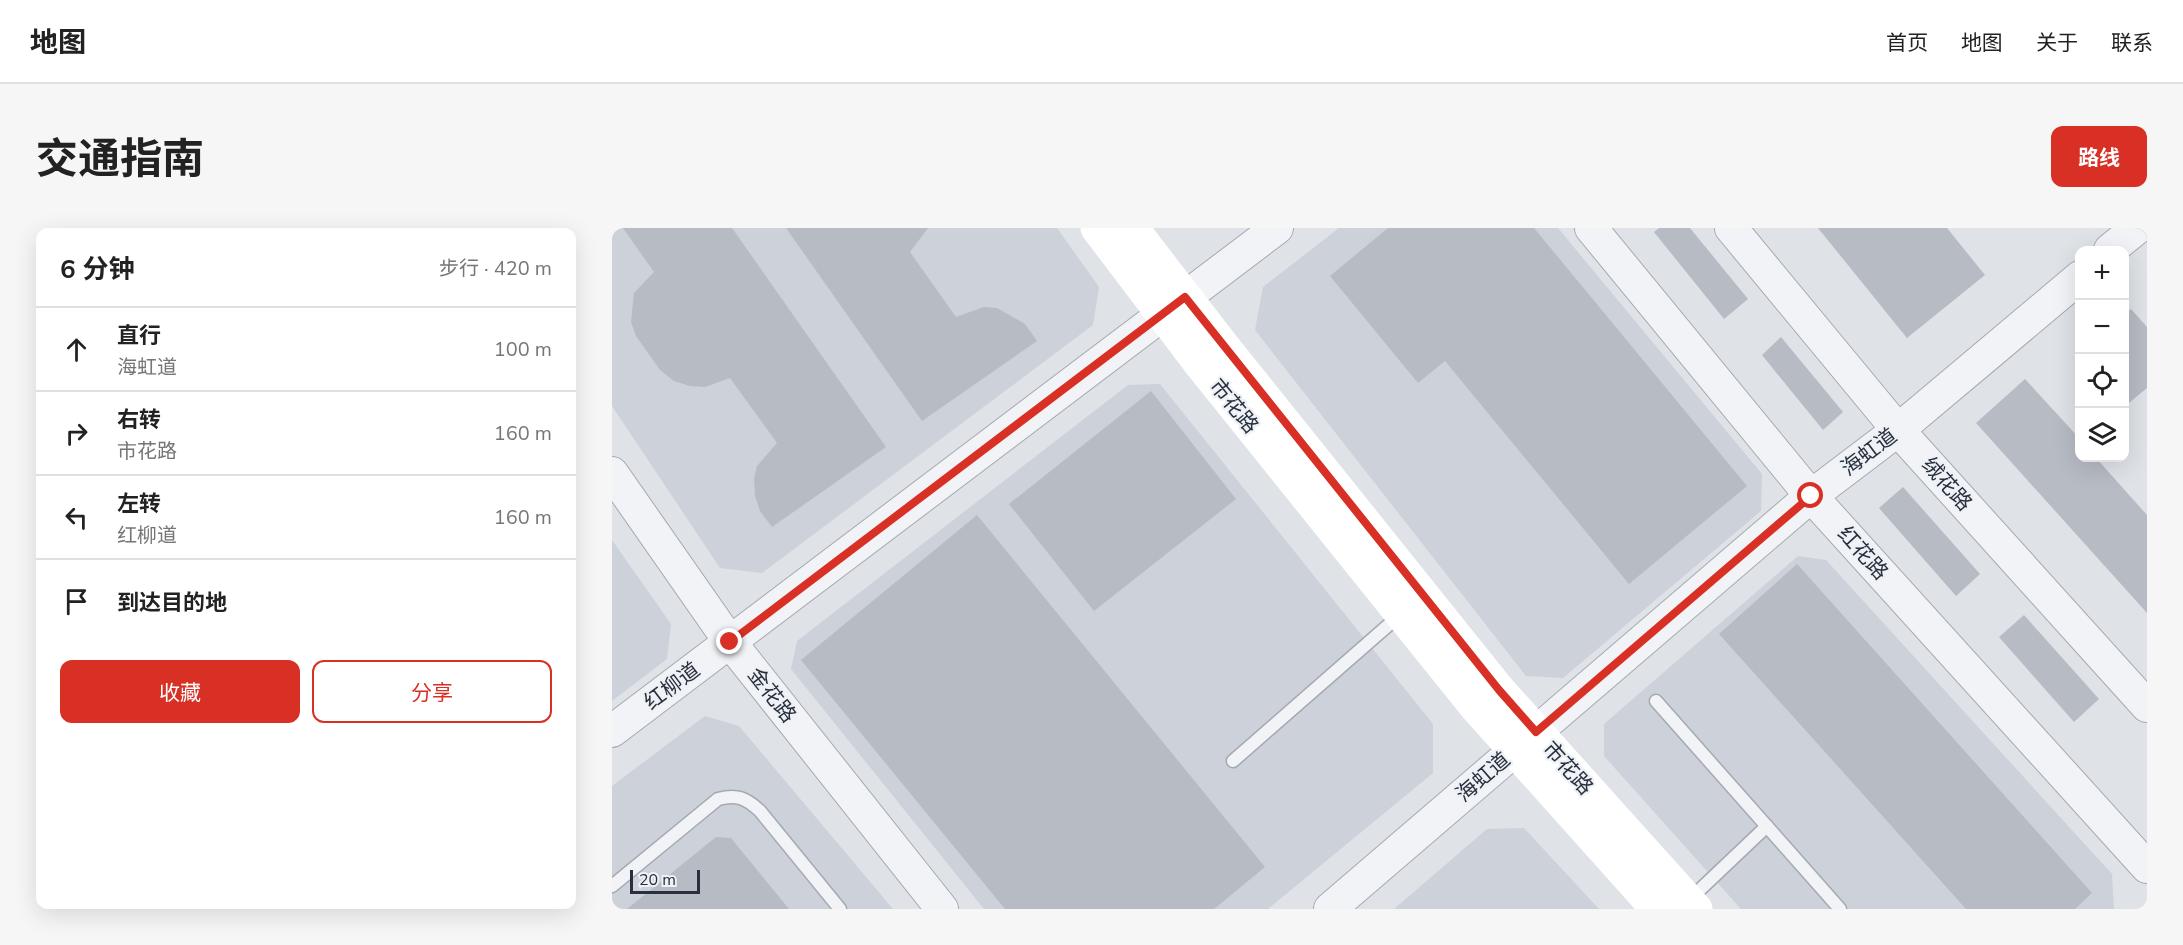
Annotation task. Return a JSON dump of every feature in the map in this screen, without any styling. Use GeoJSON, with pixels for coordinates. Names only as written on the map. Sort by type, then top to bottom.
{"type":"FeatureCollection","features":[{"type":"Feature","properties":{"kind":"main road","name":"市花路"},"geometry":{"type":"LineString","coordinates":[[1097,228],[1174,306],[1499,690],[1525,741],[1657,909]]}},
{"type":"Feature","properties":{"kind":"main road","name":"市花路"},"geometry":{"type":"LineString","coordinates":[[1132,228],[1174,306],[1401,614],[1525,741],[1692,905]]}},
{"type":"Feature","properties":{"kind":"street","name":"红柳道"},"geometry":{"type":"LineString","coordinates":[[612,731],[1277,228]]}},
{"type":"Feature","properties":{"kind":"street","name":"红花路"},"geometry":{"type":"LineString","coordinates":[[1591,228],[1811,496],[2147,867]]}},
{"type":"Feature","properties":{"kind":"street","name":"绒花路"},"geometry":{"type":"LineString","coordinates":[[1731,228],[1898,430],[2147,706]]}},
{"type":"Feature","properties":{"kind":"street"},"geometry":{"type":"LineString","coordinates":[[2115,246],[2137,228]]}},
{"type":"Feature","properties":{"kind":"street","name":"海虹道"},"geometry":{"type":"LineString","coordinates":[[1330,909],[1811,496],[1898,430],[2075,280]]}},
{"type":"Feature","properties":{"kind":"street","name":"金花路"},"geometry":{"type":"LineString","coordinates":[[612,473],[730,642],[942,909]]}},
{"type":"Feature","properties":{"kind":"lane"},"geometry":{"type":"LineString","coordinates":[[1233,760],[1401,614]]}},
{"type":"Feature","properties":{"kind":"lane"},"geometry":{"type":"LineString","coordinates":[[1656,701],[1840,909]]}},
{"type":"Feature","properties":{"kind":"lane"},"geometry":{"type":"LineString","coordinates":[[612,886],[718,799],[734,795],[748,799],[760,811],[840,909]]}},
{"type":"Feature","properties":{"kind":"lane"},"geometry":{"type":"LineString","coordinates":[[1692,905],[1767,826]]}},
{"type":"Feature","properties":{"kind":"shaded area"},"geometry":{"type":"Polygon","coordinates":[[[612,228],[1057,228],[1099,287],[1093,325],[762,573],[720,568],[612,406],[612,228]]]}},
{"type":"Feature","properties":{"kind":"shaded area"},"geometry":{"type":"Polygon","coordinates":[[[1339,228],[1558,228],[1762,474],[1761,511],[1563,678],[1526,676],[1255,330],[1263,287],[1339,228]]]}},
{"type":"Feature","properties":{"kind":"shaded area"},"geometry":{"type":"Polygon","coordinates":[[[1160,384],[1433,724],[1433,773],[1268,909],[984,909],[791,669],[797,641],[1128,385],[1160,384]]]}},
{"type":"Feature","properties":{"kind":"shaded area"},"geometry":{"type":"Polygon","coordinates":[[[612,540],[671,624],[667,659],[612,701],[612,540]]]}},
{"type":"Feature","properties":{"kind":"shaded area"},"geometry":{"type":"Polygon","coordinates":[[[1798,556],[1826,560],[2112,874],[2114,909],[1741,909],[1604,756],[1604,724],[1798,556]]]}},
{"type":"Feature","properties":{"kind":"shaded area"},"geometry":{"type":"Polygon","coordinates":[[[705,716],[739,726],[893,909],[612,909],[612,786],[705,716]]]}},
{"type":"Feature","properties":{"kind":"shaded area"},"geometry":{"type":"Polygon","coordinates":[[[1524,828],[1599,909],[1394,909],[1487,829],[1524,828]]]}},
{"type":"Feature","properties":{"kind":"building"},"geometry":{"type":"Polygon","coordinates":[[[623,228],[732,228],[886,447],[772,527],[760,511],[755,496],[754,479],[757,466],[777,443],[730,378],[705,387],[690,386],[674,381],[660,370],[636,336],[631,322],[634,293],[654,272],[623,228]]]}},
{"type":"Feature","properties":{"kind":"building"},"geometry":{"type":"Polygon","coordinates":[[[786,228],[928,228],[910,252],[956,317],[984,307],[997,308],[1025,324],[1037,341],[922,421],[786,228]]]}},
{"type":"Feature","properties":{"kind":"building"},"geometry":{"type":"Polygon","coordinates":[[[1388,228],[1534,228],[1747,486],[1629,584],[1445,361],[1418,383],[1330,276],[1388,228]]]}},
{"type":"Feature","properties":{"kind":"building"},"geometry":{"type":"Polygon","coordinates":[[[1659,228],[1690,228],[1748,299],[1724,319],[1654,232],[1659,228]]]}},
{"type":"Feature","properties":{"kind":"building"},"geometry":{"type":"Polygon","coordinates":[[[1818,228],[1947,228],[1985,275],[1907,338],[1818,228]]]}},
{"type":"Feature","properties":{"kind":"building"},"geometry":{"type":"Polygon","coordinates":[[[2131,309],[2147,327],[2147,388],[2129,403],[2129,354],[2129,310],[2131,309]]]}},
{"type":"Feature","properties":{"kind":"building"},"geometry":{"type":"Polygon","coordinates":[[[1781,337],[1843,412],[1823,430],[1762,355],[1781,337]]]}},
{"type":"Feature","properties":{"kind":"building"},"geometry":{"type":"Polygon","coordinates":[[[2025,379],[2075,434],[2075,462],[2100,462],[2147,515],[2147,613],[1976,423],[2025,379]]]}},
{"type":"Feature","properties":{"kind":"building"},"geometry":{"type":"Polygon","coordinates":[[[1151,391],[1236,499],[1094,611],[1009,504],[1151,391]]]}},
{"type":"Feature","properties":{"kind":"building"},"geometry":{"type":"Polygon","coordinates":[[[1903,487],[1980,574],[1956,596],[1879,508],[1903,487]]]}},
{"type":"Feature","properties":{"kind":"building"},"geometry":{"type":"Polygon","coordinates":[[[977,515],[1265,867],[1214,909],[1005,909],[801,660],[977,515]]]}},
{"type":"Feature","properties":{"kind":"building"},"geometry":{"type":"Polygon","coordinates":[[[1797,564],[2092,893],[2075,909],[1966,909],[1719,634],[1797,564]]]}},
{"type":"Feature","properties":{"kind":"building"},"geometry":{"type":"Polygon","coordinates":[[[2024,615],[2099,699],[2074,722],[1999,637],[2024,615]]]}},
{"type":"Feature","properties":{"kind":"building"},"geometry":{"type":"Polygon","coordinates":[[[716,837],[731,838],[789,909],[627,909],[716,837]]]}},
{"type":"Feature","properties":{"kind":"route"},"geometry":{"type":"LineString","coordinates":[[730,642],[1185,297],[1499,690],[1536,732],[1811,496]]}}]}
